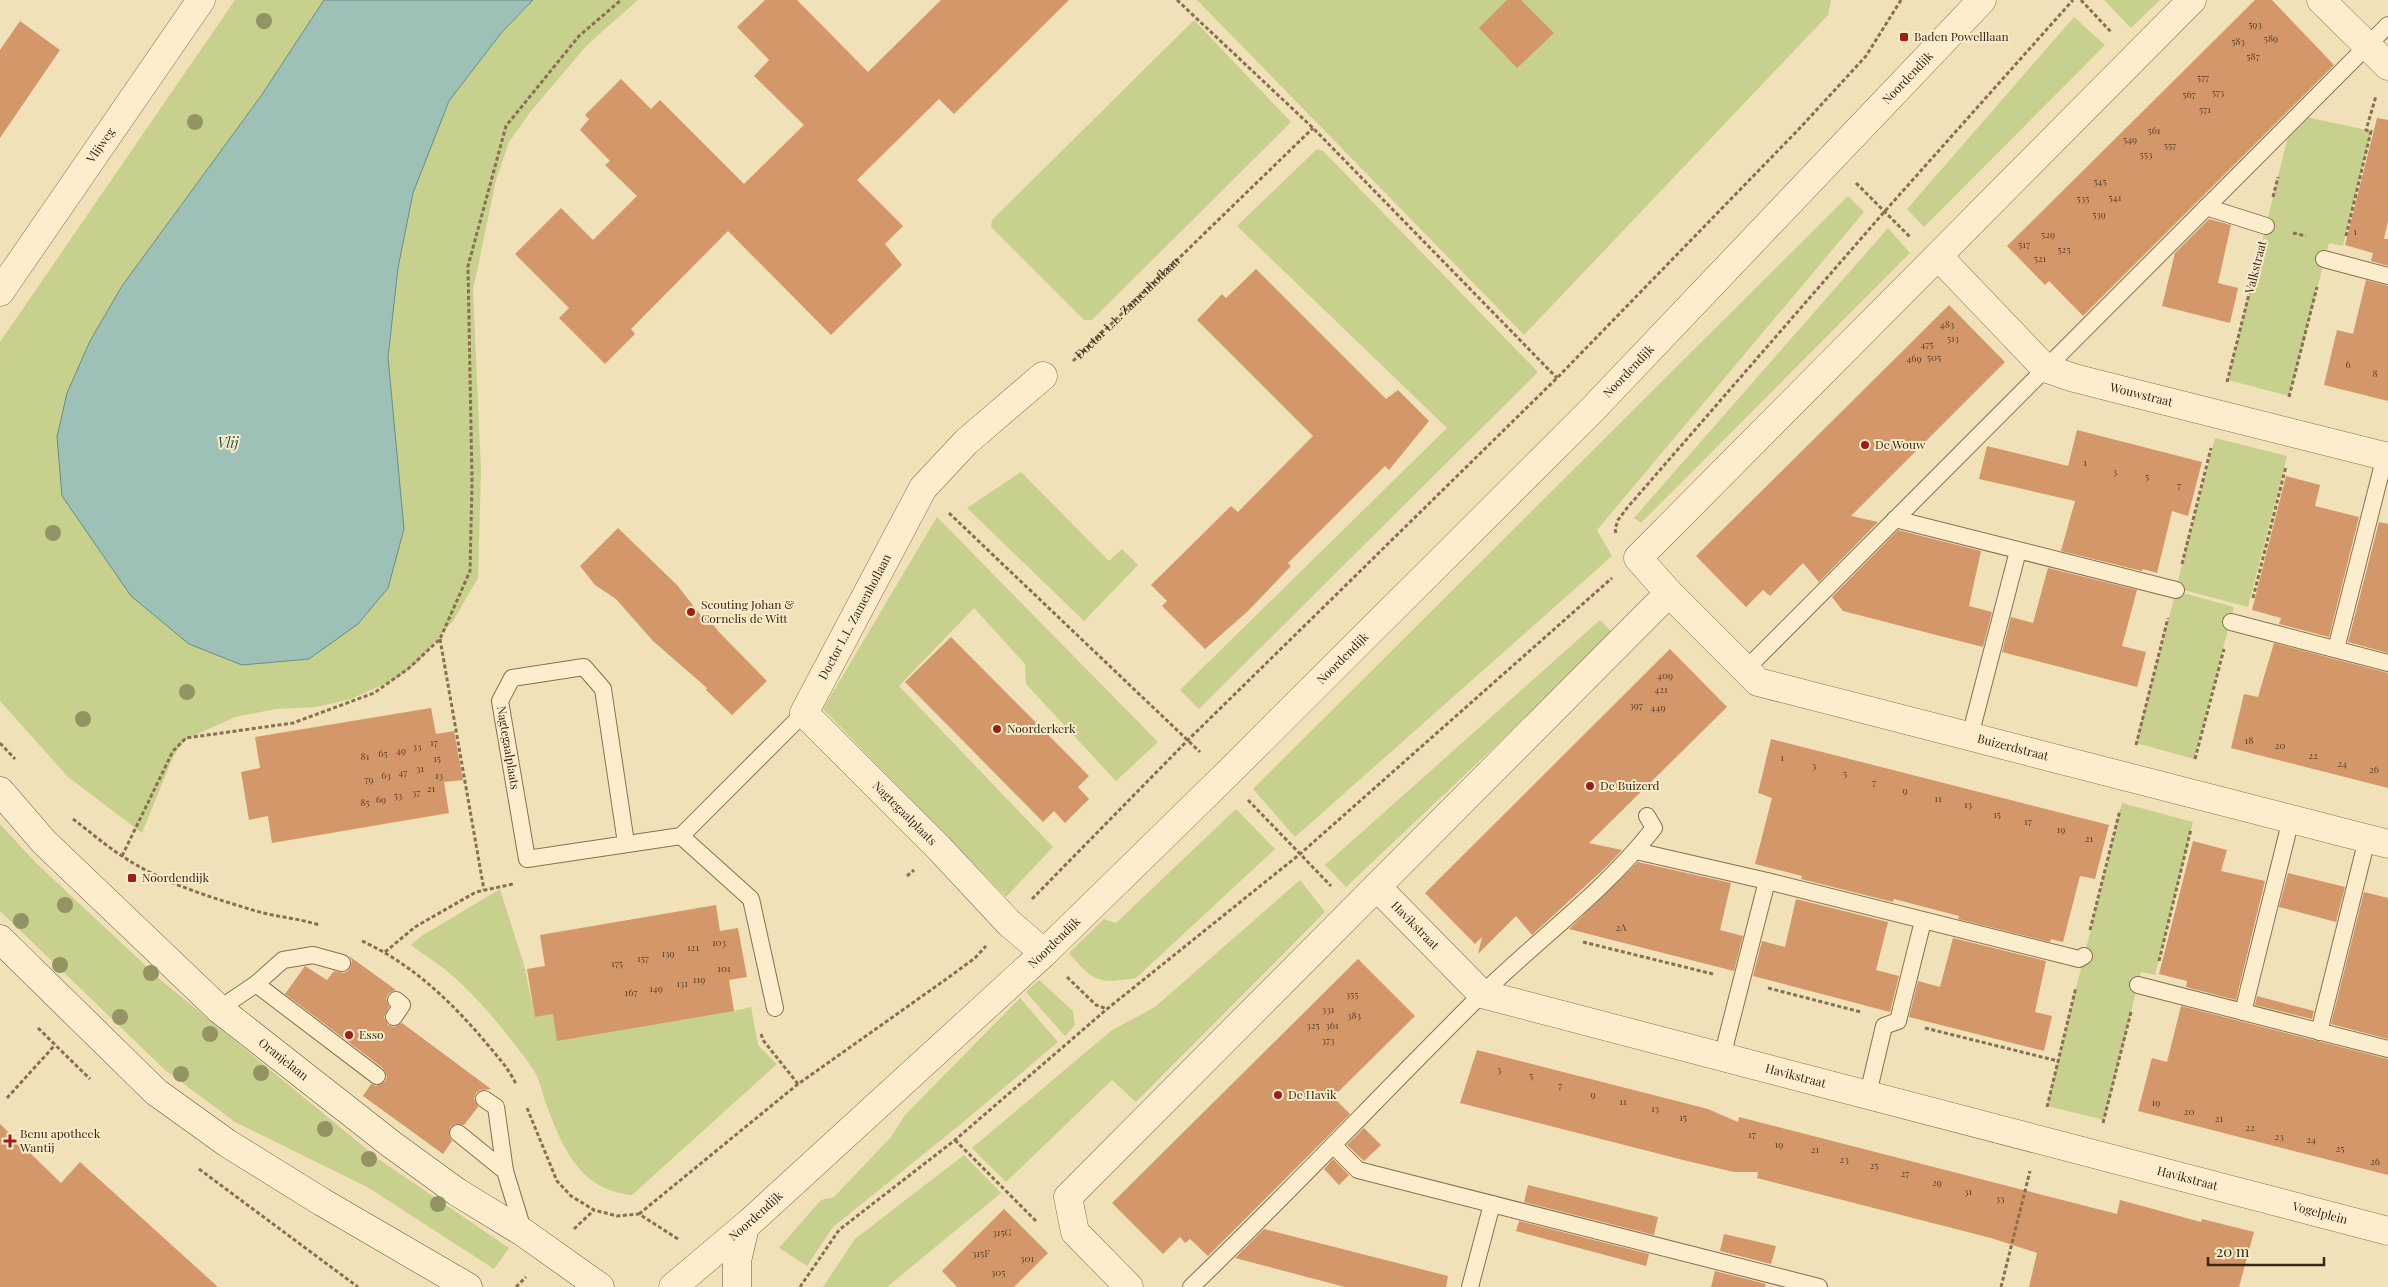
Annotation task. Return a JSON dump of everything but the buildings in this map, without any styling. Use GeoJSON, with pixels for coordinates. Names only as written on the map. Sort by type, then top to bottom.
{"type":"FeatureCollection","features":[{"type":"Feature","properties":{"kind":"street","name":"Vlijweg"},"geometry":{"type":"LineString","coordinates":[[0,292],[201,0]]}},
{"type":"Feature","properties":{"kind":"street","name":"Noordendijk"},"geometry":{"type":"LineString","coordinates":[[673,1287],[745,1227],[1044,953],[1225,776],[1590,412],[1982,0]]}},
{"type":"Feature","properties":{"kind":"street"},"geometry":{"type":"LineString","coordinates":[[1123,1285],[1075,1232],[1068,1197],[1669,593],[1638,558],[2192,0]]}},
{"type":"Feature","properties":{"kind":"street"},"geometry":{"type":"LineString","coordinates":[[2321,0],[2388,66]]}},
{"type":"Feature","properties":{"kind":"street","name":"Wouwstraat"},"geometry":{"type":"LineString","coordinates":[[1935,259],[2046,368],[2074,378],[2387,456]]}},
{"type":"Feature","properties":{"kind":"street","name":"Doctor L.L. Zamenhoflaan"},"geometry":{"type":"LineString","coordinates":[[804,712],[924,488],[966,442],[1043,376]]}},
{"type":"Feature","properties":{"kind":"street","name":"Buizerdstraat"},"geometry":{"type":"LineString","coordinates":[[1669,593],[1758,682],[2378,842]]}},
{"type":"Feature","properties":{"kind":"street","name":"Nagtegaalplaats"},"geometry":{"type":"LineString","coordinates":[[804,712],[939,848],[1009,923],[1044,953]]}},
{"type":"Feature","properties":{"kind":"street","name":"Oranjelaan"},"geometry":{"type":"LineString","coordinates":[[0,791],[44,842],[218,1009],[391,1144],[457,1192],[524,1233],[600,1287]]}},
{"type":"Feature","properties":{"kind":"street","name":"Havikstraat"},"geometry":{"type":"LineString","coordinates":[[1377,887],[1482,994],[2253,1195]]}},
{"type":"Feature","properties":{"kind":"street"},"geometry":{"type":"LineString","coordinates":[[0,939],[156,1092],[226,1143],[322,1202],[468,1287]]}},
{"type":"Feature","properties":{"kind":"street","name":"Vogelplein"},"geometry":{"type":"LineString","coordinates":[[2253,1195],[2388,1230]]}},
{"type":"Feature","properties":{"kind":"street"},"geometry":{"type":"LineString","coordinates":[[737,1287],[737,1261],[745,1227]]}},
{"type":"Feature","properties":{"kind":"lane"},"geometry":{"type":"LineString","coordinates":[[1745,670],[2388,24]]}},
{"type":"Feature","properties":{"kind":"lane"},"geometry":{"type":"LineString","coordinates":[[2206,207],[2266,226]]}},
{"type":"Feature","properties":{"kind":"lane"},"geometry":{"type":"LineString","coordinates":[[2324,259],[2388,276]]}},
{"type":"Feature","properties":{"kind":"lane"},"geometry":{"type":"LineString","coordinates":[[2336,649],[2387,456]]}},
{"type":"Feature","properties":{"kind":"lane"},"geometry":{"type":"LineString","coordinates":[[1895,519],[2176,590]]}},
{"type":"Feature","properties":{"kind":"lane"},"geometry":{"type":"LineString","coordinates":[[1970,736],[2018,551]]}},
{"type":"Feature","properties":{"kind":"lane"},"geometry":{"type":"LineString","coordinates":[[2231,622],[2388,663]]}},
{"type":"Feature","properties":{"kind":"lane","name":"Nagtegaalplaats"},"geometry":{"type":"LineString","coordinates":[[527,858],[500,701],[512,678],[584,667],[603,689],[626,843]]}},
{"type":"Feature","properties":{"kind":"lane"},"geometry":{"type":"LineString","coordinates":[[527,858],[680,836],[804,712]]}},
{"type":"Feature","properties":{"kind":"lane"},"geometry":{"type":"LineString","coordinates":[[1191,1287],[1482,994],[1552,932],[1636,851],[1654,828],[1647,816]]}},
{"type":"Feature","properties":{"kind":"lane"},"geometry":{"type":"LineString","coordinates":[[2243,1012],[2291,819]]}},
{"type":"Feature","properties":{"kind":"lane"},"geometry":{"type":"LineString","coordinates":[[680,836],[751,899],[775,1008]]}},
{"type":"Feature","properties":{"kind":"lane"},"geometry":{"type":"LineString","coordinates":[[2319,1032],[2378,842]]}},
{"type":"Feature","properties":{"kind":"lane"},"geometry":{"type":"LineString","coordinates":[[1636,851],[1767,881],[2079,960],[2084,956]]}},
{"type":"Feature","properties":{"kind":"lane"},"geometry":{"type":"LineString","coordinates":[[1722,1057],[1767,881]]}},
{"type":"Feature","properties":{"kind":"lane"},"geometry":{"type":"LineString","coordinates":[[1868,1094],[1884,1026],[1898,1021],[1923,921]]}},
{"type":"Feature","properties":{"kind":"lane"},"geometry":{"type":"LineString","coordinates":[[218,1009],[256,984],[284,960],[313,955],[342,963]]}},
{"type":"Feature","properties":{"kind":"lane"},"geometry":{"type":"LineString","coordinates":[[256,984],[363,1063],[377,1076]]}},
{"type":"Feature","properties":{"kind":"lane"},"geometry":{"type":"LineString","coordinates":[[2138,985],[2388,1049]]}},
{"type":"Feature","properties":{"kind":"lane"},"geometry":{"type":"LineString","coordinates":[[394,1017],[402,1005],[396,1000]]}},
{"type":"Feature","properties":{"kind":"lane"},"geometry":{"type":"LineString","coordinates":[[484,1098],[496,1107],[505,1171],[524,1233]]}},
{"type":"Feature","properties":{"kind":"lane"},"geometry":{"type":"LineString","coordinates":[[458,1133],[505,1171]]}},
{"type":"Feature","properties":{"kind":"lane"},"geometry":{"type":"LineString","coordinates":[[1334,1145],[1358,1170],[1492,1204],[1774,1281],[1820,1287]]}},
{"type":"Feature","properties":{"kind":"lane"},"geometry":{"type":"LineString","coordinates":[[1470,1287],[1492,1204]]}},
{"type":"Feature","properties":{"kind":"path"},"geometry":{"type":"LineString","coordinates":[[122,856],[172,751],[186,738],[293,723],[374,692],[408,670],[440,639],[470,571],[472,482],[468,266],[506,126],[579,36],[621,0]]}},
{"type":"Feature","properties":{"kind":"path"},"geometry":{"type":"LineString","coordinates":[[1178,0],[1313,128],[1556,378]]}},
{"type":"Feature","properties":{"kind":"path"},"geometry":{"type":"LineString","coordinates":[[594,1210],[617,1216],[639,1214],[798,1084],[975,958],[1188,740],[1556,378],[1799,129],[1866,56],[1901,0]]}},
{"type":"Feature","properties":{"kind":"path"},"geometry":{"type":"LineString","coordinates":[[800,1287],[839,1230],[956,1140],[1107,1009],[1300,854],[1638,558],[1620,543],[1615,529],[1618,520],[1885,211],[2073,0]]}},
{"type":"Feature","properties":{"kind":"path"},"geometry":{"type":"LineString","coordinates":[[2081,0],[2135,56]]}},
{"type":"Feature","properties":{"kind":"path","name":"Valkstraat"},"geometry":{"type":"LineString","coordinates":[[2220,414],[2292,120]]}},
{"type":"Feature","properties":{"kind":"path","name":"Doctor L.L. Zamenhoflaan"},"geometry":{"type":"LineString","coordinates":[[1043,376],[1069,364],[1313,128]]}},
{"type":"Feature","properties":{"kind":"path"},"geometry":{"type":"LineString","coordinates":[[1830,158],[1935,259]]}},
{"type":"Feature","properties":{"kind":"path"},"geometry":{"type":"LineString","coordinates":[[2266,226],[2311,238]]}},
{"type":"Feature","properties":{"kind":"path"},"geometry":{"type":"LineString","coordinates":[[924,488],[1225,776],[1354,910]]}},
{"type":"Feature","properties":{"kind":"path"},"geometry":{"type":"LineString","coordinates":[[440,639],[484,890]]}},
{"type":"Feature","properties":{"kind":"path"},"geometry":{"type":"LineString","coordinates":[[385,952],[416,927],[476,892],[531,880],[527,858]]}},
{"type":"Feature","properties":{"kind":"path"},"geometry":{"type":"LineString","coordinates":[[1552,932],[1579,941],[2058,1061]]}},
{"type":"Feature","properties":{"kind":"path"},"geometry":{"type":"LineString","coordinates":[[1044,953],[1096,1005],[1107,1009]]}},
{"type":"Feature","properties":{"kind":"path"},"geometry":{"type":"LineString","coordinates":[[775,1008],[759,1024],[763,1040],[798,1084]]}},
{"type":"Feature","properties":{"kind":"path"},"geometry":{"type":"LineString","coordinates":[[7,1098],[55,1045]]}},
{"type":"Feature","properties":{"kind":"path"},"geometry":{"type":"LineString","coordinates":[[2001,1287],[2038,1139]]}},
{"type":"Feature","properties":{"kind":"path"},"geometry":{"type":"LineString","coordinates":[[956,1140],[1001,1185]]}},
{"type":"Feature","properties":{"kind":"green space"},"geometry":{"type":"Polygon","coordinates":[[[235,0],[324,0],[261,96],[122,286],[90,341],[189,644],[242,665],[309,659],[388,588],[404,529],[388,357],[398,268],[413,193],[449,101],[502,32],[533,0],[638,0],[587,45],[531,111],[509,142],[496,180],[473,290],[481,471],[478,578],[453,621],[416,664],[396,679],[351,699],[316,707],[276,709],[235,717],[184,740],[173,757],[142,833],[68,777],[0,701],[0,342],[235,0]]]}},
{"type":"Feature","properties":{"kind":"green space"},"geometry":{"type":"Polygon","coordinates":[[[1197,0],[1831,0],[1828,15],[1524,335],[1197,0]]]}},
{"type":"Feature","properties":{"kind":"green space"},"geometry":{"type":"Polygon","coordinates":[[[2104,0],[2160,0],[2131,28],[2104,0]]]}},
{"type":"Feature","properties":{"kind":"green space"},"geometry":{"type":"Polygon","coordinates":[[[2074,17],[2105,45],[1924,227],[1907,209],[2074,17]]]}},
{"type":"Feature","properties":{"kind":"green space"},"geometry":{"type":"Polygon","coordinates":[[[1194,20],[1291,122],[1092,320],[1084,320],[991,227],[992,220],[1194,20]]]}},
{"type":"Feature","properties":{"kind":"green space"},"geometry":{"type":"Polygon","coordinates":[[[2297,115],[2371,131],[2343,246],[2329,243],[2289,396],[2228,380],[2292,120],[2297,115]]]}},
{"type":"Feature","properties":{"kind":"green space"},"geometry":{"type":"Polygon","coordinates":[[[1317,149],[1323,151],[1538,372],[1199,709],[1180,690],[1447,428],[1237,226],[1317,149]]]}},
{"type":"Feature","properties":{"kind":"green space"},"geometry":{"type":"Polygon","coordinates":[[[1848,196],[1864,212],[1597,530],[1612,556],[1295,837],[1253,789],[1848,196]]]}},
{"type":"Feature","properties":{"kind":"green space"},"geometry":{"type":"Polygon","coordinates":[[[1888,228],[1910,253],[1641,523],[1634,518],[1888,228]]]}},
{"type":"Feature","properties":{"kind":"green space"},"geometry":{"type":"Polygon","coordinates":[[[2215,438],[2287,456],[2248,607],[2176,588],[2215,438]]]}},
{"type":"Feature","properties":{"kind":"green space"},"geometry":{"type":"Polygon","coordinates":[[[1021,472],[1109,561],[1122,549],[1138,565],[1084,621],[967,508],[1021,472]]]}},
{"type":"Feature","properties":{"kind":"green space"},"geometry":{"type":"Polygon","coordinates":[[[937,517],[1158,742],[1116,781],[1026,684],[1025,664],[974,608],[899,686],[1053,847],[1006,897],[823,709],[937,517]]]}},
{"type":"Feature","properties":{"kind":"green space"},"geometry":{"type":"Polygon","coordinates":[[[2176,591],[2234,607],[2194,759],[2136,743],[2176,591]]]}},
{"type":"Feature","properties":{"kind":"green space"},"geometry":{"type":"Polygon","coordinates":[[[1600,620],[1614,634],[1346,887],[1325,865],[1600,620]]]}},
{"type":"Feature","properties":{"kind":"green space"},"geometry":{"type":"Polygon","coordinates":[[[2122,803],[2193,822],[2155,975],[2141,972],[2104,1120],[2047,1106],[2122,803]]]}},
{"type":"Feature","properties":{"kind":"green space"},"geometry":{"type":"Polygon","coordinates":[[[1236,809],[1275,849],[1136,978],[1113,981],[1098,979],[1085,970],[1069,953],[1104,919],[1116,923],[1236,809]]]}},
{"type":"Feature","properties":{"kind":"green space"},"geometry":{"type":"Polygon","coordinates":[[[0,824],[34,861],[162,981],[380,1160],[509,1248],[494,1269],[369,1188],[235,1122],[165,1070],[0,911],[0,824]]]}},
{"type":"Feature","properties":{"kind":"green space"},"geometry":{"type":"Polygon","coordinates":[[[1300,880],[1325,912],[1136,1102],[1112,1080],[1006,1182],[972,1148],[1111,1031],[1155,1007],[1300,880]]]}},
{"type":"Feature","properties":{"kind":"green space"},"geometry":{"type":"Polygon","coordinates":[[[500,889],[524,965],[535,1017],[553,1014],[734,1011],[751,1007],[758,1045],[777,1064],[632,1195],[613,1191],[598,1184],[574,1162],[565,1148],[551,1117],[537,1076],[516,1045],[454,977],[411,945],[420,937],[500,889]]]}},
{"type":"Feature","properties":{"kind":"green space"},"geometry":{"type":"Polygon","coordinates":[[[1039,980],[1073,1011],[1075,1025],[1065,1036],[1026,992],[1039,980]]]}},
{"type":"Feature","properties":{"kind":"green space"},"geometry":{"type":"Polygon","coordinates":[[[1020,998],[1058,1042],[956,1128],[833,1227],[807,1266],[779,1248],[821,1200],[834,1197],[891,1137],[905,1115],[1020,998]]]}},
{"type":"Feature","properties":{"kind":"green space"},"geometry":{"type":"Polygon","coordinates":[[[964,1155],[1001,1193],[887,1287],[823,1287],[855,1239],[964,1155]]]}},
{"type":"Feature","properties":{"kind":"water","name":"Vlij"},"geometry":{"type":"Polygon","coordinates":[[[324,0],[533,0],[502,32],[449,101],[413,193],[398,268],[388,357],[404,529],[388,588],[358,624],[309,659],[242,665],[189,644],[131,596],[62,496],[57,437],[67,393],[90,341],[122,286],[261,96],[324,0]]]}},
{"type":"Feature","properties":{"kind":"place","name":"Baden Powelllaan"},"geometry":{"type":"Point","coordinates":[1904,37]}},
{"type":"Feature","properties":{"kind":"place","name":"De Wouw"},"geometry":{"type":"Point","coordinates":[1865,445]}},
{"type":"Feature","properties":{"kind":"place","name":"Scouting Johan & Cornelis de Witt"},"geometry":{"type":"Point","coordinates":[691,612]}},
{"type":"Feature","properties":{"kind":"place","name":"Noorderkerk"},"geometry":{"type":"Point","coordinates":[997,729]}},
{"type":"Feature","properties":{"kind":"place","name":"De Buizerd"},"geometry":{"type":"Point","coordinates":[1590,786]}},
{"type":"Feature","properties":{"kind":"place","name":"Noordendijk"},"geometry":{"type":"Point","coordinates":[132,878]}},
{"type":"Feature","properties":{"kind":"place","name":"Esso"},"geometry":{"type":"Point","coordinates":[349,1035]}},
{"type":"Feature","properties":{"kind":"place","name":"De Havik"},"geometry":{"type":"Point","coordinates":[1278,1095]}},
{"type":"Feature","properties":{"kind":"place","name":"Benu apotheek Wantij"},"geometry":{"type":"Point","coordinates":[10,1141]}}]}
